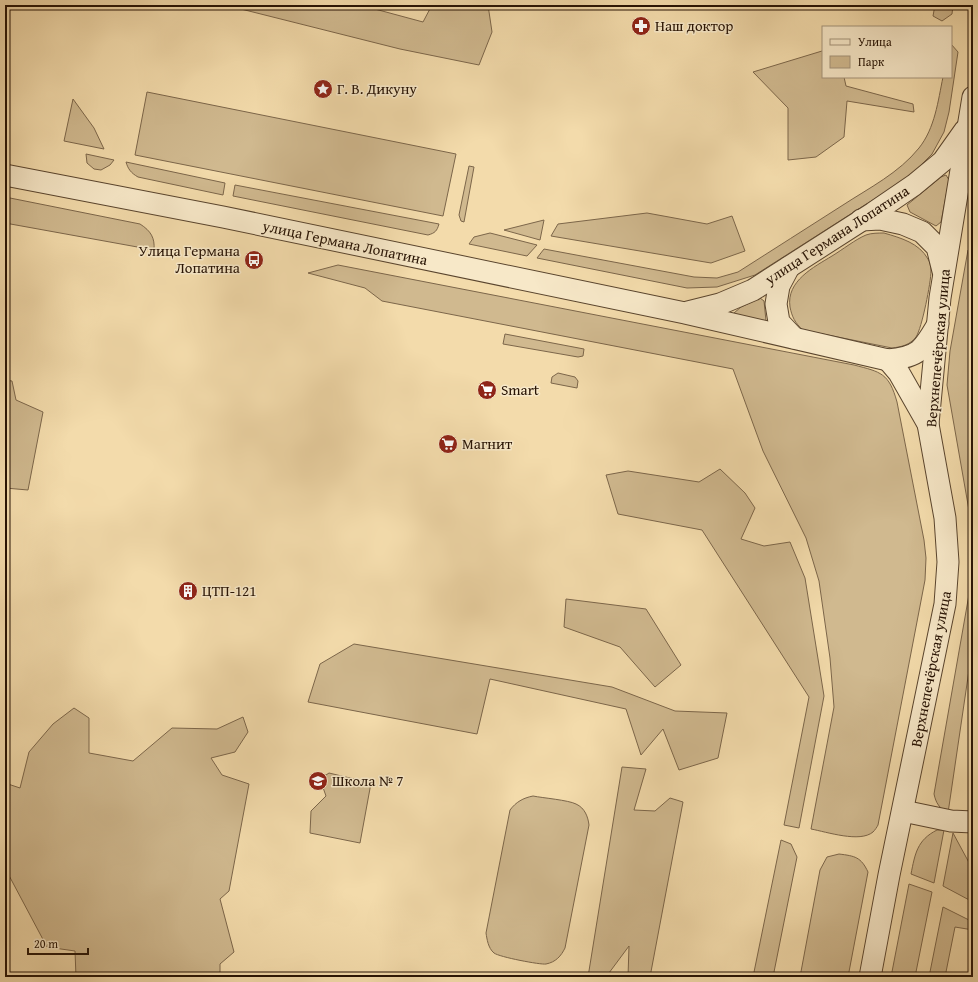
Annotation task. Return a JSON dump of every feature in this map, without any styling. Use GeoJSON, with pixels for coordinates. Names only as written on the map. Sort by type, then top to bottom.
{"type":"FeatureCollection","features":[{"type":"Feature","properties":{"kind":"street","name":"Верхнепечёрская улица"},"geometry":{"type":"LineString","coordinates":[[870,977],[945,604],[948,562],[945,518],[928,424],[944,275],[973,97]]}},
{"type":"Feature","properties":{"kind":"street","name":"улица Германа Лопатина"},"geometry":{"type":"LineString","coordinates":[[685,313],[720,304],[753,290],[914,185],[943,161],[970,120]]}},
{"type":"Feature","properties":{"kind":"street","name":"улица Германа Лопатина"},"geometry":{"type":"LineString","coordinates":[[5,175],[223,217],[685,313],[888,360]]}},
{"type":"Feature","properties":{"kind":"street"},"geometry":{"type":"LineString","coordinates":[[861,220],[880,219],[903,224],[922,232],[937,247],[944,275]]}},
{"type":"Feature","properties":{"kind":"street"},"geometry":{"type":"LineString","coordinates":[[789,267],[779,286],[776,304],[779,322],[794,338]]}},
{"type":"Feature","properties":{"kind":"street"},"geometry":{"type":"LineString","coordinates":[[888,360],[902,359],[915,354],[926,345],[938,324]]}},
{"type":"Feature","properties":{"kind":"street"},"geometry":{"type":"LineString","coordinates":[[888,360],[898,373],[928,424]]}},
{"type":"Feature","properties":{"kind":"street"},"geometry":{"type":"LineString","coordinates":[[903,811],[951,821],[973,822]]}},
{"type":"Feature","properties":{"kind":"green space"},"geometry":{"type":"Polygon","coordinates":[[[225,5],[360,5],[423,22],[432,5],[488,5],[492,32],[479,65],[400,49],[225,5]]]}},
{"type":"Feature","properties":{"kind":"green space"},"geometry":{"type":"Polygon","coordinates":[[[935,5],[953,5],[952,14],[942,21],[933,16],[935,5]]]}},
{"type":"Feature","properties":{"kind":"green space"},"geometry":{"type":"Polygon","coordinates":[[[952,45],[958,52],[949,112],[944,132],[932,154],[909,177],[755,275],[717,287],[687,288],[537,258],[544,249],[694,277],[717,278],[738,272],[893,173],[919,148],[929,132],[943,78],[952,78],[952,45]]]}},
{"type":"Feature","properties":{"kind":"green space"},"geometry":{"type":"Polygon","coordinates":[[[822,51],[822,78],[844,78],[846,86],[913,104],[914,112],[847,101],[844,137],[816,157],[788,160],[788,108],[753,72],[822,51]]]}},
{"type":"Feature","properties":{"kind":"green space"},"geometry":{"type":"Polygon","coordinates":[[[147,92],[456,154],[443,216],[135,155],[147,92]]]}},
{"type":"Feature","properties":{"kind":"green space"},"geometry":{"type":"Polygon","coordinates":[[[73,99],[94,128],[104,149],[64,141],[73,99]]]}},
{"type":"Feature","properties":{"kind":"green space"},"geometry":{"type":"Polygon","coordinates":[[[86,154],[114,160],[110,165],[101,170],[94,169],[87,163],[86,154]]]}},
{"type":"Feature","properties":{"kind":"green space"},"geometry":{"type":"Polygon","coordinates":[[[126,162],[225,183],[223,195],[138,177],[130,171],[126,162]]]}},
{"type":"Feature","properties":{"kind":"green space"},"geometry":{"type":"Polygon","coordinates":[[[469,166],[474,167],[464,222],[461,221],[459,215],[469,166]]]}},
{"type":"Feature","properties":{"kind":"green space"},"geometry":{"type":"Polygon","coordinates":[[[946,175],[949,180],[941,222],[936,226],[910,212],[907,205],[941,177],[946,175]]]}},
{"type":"Feature","properties":{"kind":"green space"},"geometry":{"type":"Polygon","coordinates":[[[235,185],[439,224],[435,231],[428,235],[233,196],[235,185]]]}},
{"type":"Feature","properties":{"kind":"green space"},"geometry":{"type":"Polygon","coordinates":[[[5,197],[140,224],[152,235],[154,250],[5,223],[5,197]]]}},
{"type":"Feature","properties":{"kind":"green space"},"geometry":{"type":"Polygon","coordinates":[[[647,213],[707,224],[732,216],[745,251],[711,263],[551,236],[558,224],[647,213]]]}},
{"type":"Feature","properties":{"kind":"green space"},"geometry":{"type":"Polygon","coordinates":[[[544,220],[540,240],[504,230],[544,220]]]}},
{"type":"Feature","properties":{"kind":"green space"},"geometry":{"type":"Polygon","coordinates":[[[490,233],[537,245],[527,256],[469,244],[474,237],[490,233]]]}},
{"type":"Feature","properties":{"kind":"green space"},"geometry":{"type":"Polygon","coordinates":[[[884,233],[903,239],[915,245],[924,253],[930,263],[931,277],[928,294],[921,324],[916,337],[905,345],[892,348],[803,330],[794,320],[790,307],[792,290],[797,282],[810,270],[858,239],[868,234],[884,233]]]}},
{"type":"Feature","properties":{"kind":"green space"},"geometry":{"type":"Polygon","coordinates":[[[972,248],[973,643],[948,813],[938,805],[934,794],[971,583],[972,557],[970,516],[947,385],[950,351],[968,250],[972,248]]]}},
{"type":"Feature","properties":{"kind":"green space"},"geometry":{"type":"Polygon","coordinates":[[[338,265],[854,365],[877,372],[887,379],[891,385],[897,402],[924,540],[926,558],[925,580],[878,825],[873,832],[860,837],[852,837],[811,829],[834,707],[830,658],[819,581],[806,538],[763,451],[733,369],[382,301],[365,288],[308,273],[338,265]]]}},
{"type":"Feature","properties":{"kind":"green space"},"geometry":{"type":"Polygon","coordinates":[[[760,298],[764,301],[766,321],[763,323],[734,317],[734,313],[741,307],[760,298]]]}},
{"type":"Feature","properties":{"kind":"green space"},"geometry":{"type":"Polygon","coordinates":[[[505,334],[584,349],[583,356],[578,357],[503,344],[505,334]]]}},
{"type":"Feature","properties":{"kind":"green space"},"geometry":{"type":"Polygon","coordinates":[[[558,373],[575,377],[578,381],[577,388],[551,383],[552,377],[558,373]]]}},
{"type":"Feature","properties":{"kind":"green space"},"geometry":{"type":"Polygon","coordinates":[[[5,380],[12,381],[16,400],[43,412],[28,490],[5,488],[5,380]]]}},
{"type":"Feature","properties":{"kind":"green space"},"geometry":{"type":"Polygon","coordinates":[[[720,469],[745,493],[755,508],[741,539],[764,546],[790,542],[805,578],[824,696],[799,828],[784,825],[809,697],[702,530],[618,514],[606,475],[628,471],[699,482],[720,469]]]}},
{"type":"Feature","properties":{"kind":"green space"},"geometry":{"type":"Polygon","coordinates":[[[566,599],[646,609],[681,665],[655,687],[620,647],[564,627],[566,599]]]}},
{"type":"Feature","properties":{"kind":"green space"},"geometry":{"type":"Polygon","coordinates":[[[354,644],[612,687],[675,711],[727,713],[718,758],[679,770],[663,729],[641,755],[626,709],[490,679],[477,734],[308,702],[320,664],[354,644]]]}},
{"type":"Feature","properties":{"kind":"green space"},"geometry":{"type":"Polygon","coordinates":[[[74,708],[89,718],[89,753],[133,761],[172,728],[217,729],[243,717],[248,732],[235,752],[211,758],[222,775],[249,784],[229,891],[220,899],[234,952],[220,964],[220,977],[76,977],[75,951],[47,947],[5,868],[5,783],[20,788],[29,752],[53,724],[74,708]]]}},
{"type":"Feature","properties":{"kind":"green space"},"geometry":{"type":"Polygon","coordinates":[[[622,767],[646,769],[634,810],[655,811],[670,798],[683,802],[650,977],[628,977],[629,946],[606,977],[588,977],[622,767]]]}},
{"type":"Feature","properties":{"kind":"green space"},"geometry":{"type":"Polygon","coordinates":[[[329,773],[371,783],[360,843],[310,833],[311,811],[326,796],[320,779],[329,773]]]}},
{"type":"Feature","properties":{"kind":"green space"},"geometry":{"type":"Polygon","coordinates":[[[533,796],[562,800],[576,804],[586,813],[589,825],[565,948],[558,958],[553,962],[546,964],[497,955],[489,946],[486,933],[510,810],[520,801],[533,796]]]}},
{"type":"Feature","properties":{"kind":"green space"},"geometry":{"type":"Polygon","coordinates":[[[937,830],[944,830],[934,883],[911,874],[918,848],[925,838],[937,830]]]}},
{"type":"Feature","properties":{"kind":"green space"},"geometry":{"type":"Polygon","coordinates":[[[953,833],[973,870],[973,902],[943,886],[953,833]]]}},
{"type":"Feature","properties":{"kind":"green space"},"geometry":{"type":"Polygon","coordinates":[[[781,840],[791,844],[797,857],[773,977],[753,977],[781,840]]]}},
{"type":"Feature","properties":{"kind":"green space"},"geometry":{"type":"Polygon","coordinates":[[[839,854],[857,858],[863,863],[868,872],[848,977],[800,977],[820,870],[827,857],[839,854]]]}},
{"type":"Feature","properties":{"kind":"green space"},"geometry":{"type":"Polygon","coordinates":[[[909,884],[932,892],[915,977],[891,977],[909,884]]]}},
{"type":"Feature","properties":{"kind":"green space"},"geometry":{"type":"Polygon","coordinates":[[[943,907],[973,922],[973,930],[955,927],[945,977],[929,977],[943,907]]]}},
{"type":"Feature","properties":{"kind":"place","name":"Наш доктор"},"geometry":{"type":"Point","coordinates":[641,26]}},
{"type":"Feature","properties":{"kind":"place","name":"Г. В. Дикуну"},"geometry":{"type":"Point","coordinates":[323,89]}},
{"type":"Feature","properties":{"kind":"place","name":"Улица Германа Лопатина"},"geometry":{"type":"Point","coordinates":[254,260]}},
{"type":"Feature","properties":{"kind":"place","name":"Smart"},"geometry":{"type":"Point","coordinates":[487,390]}},
{"type":"Feature","properties":{"kind":"place","name":"Магнит"},"geometry":{"type":"Point","coordinates":[448,444]}},
{"type":"Feature","properties":{"kind":"place","name":"ЦТП-121"},"geometry":{"type":"Point","coordinates":[188,591]}},
{"type":"Feature","properties":{"kind":"place","name":"Школа № 7"},"geometry":{"type":"Point","coordinates":[318,781]}}]}
